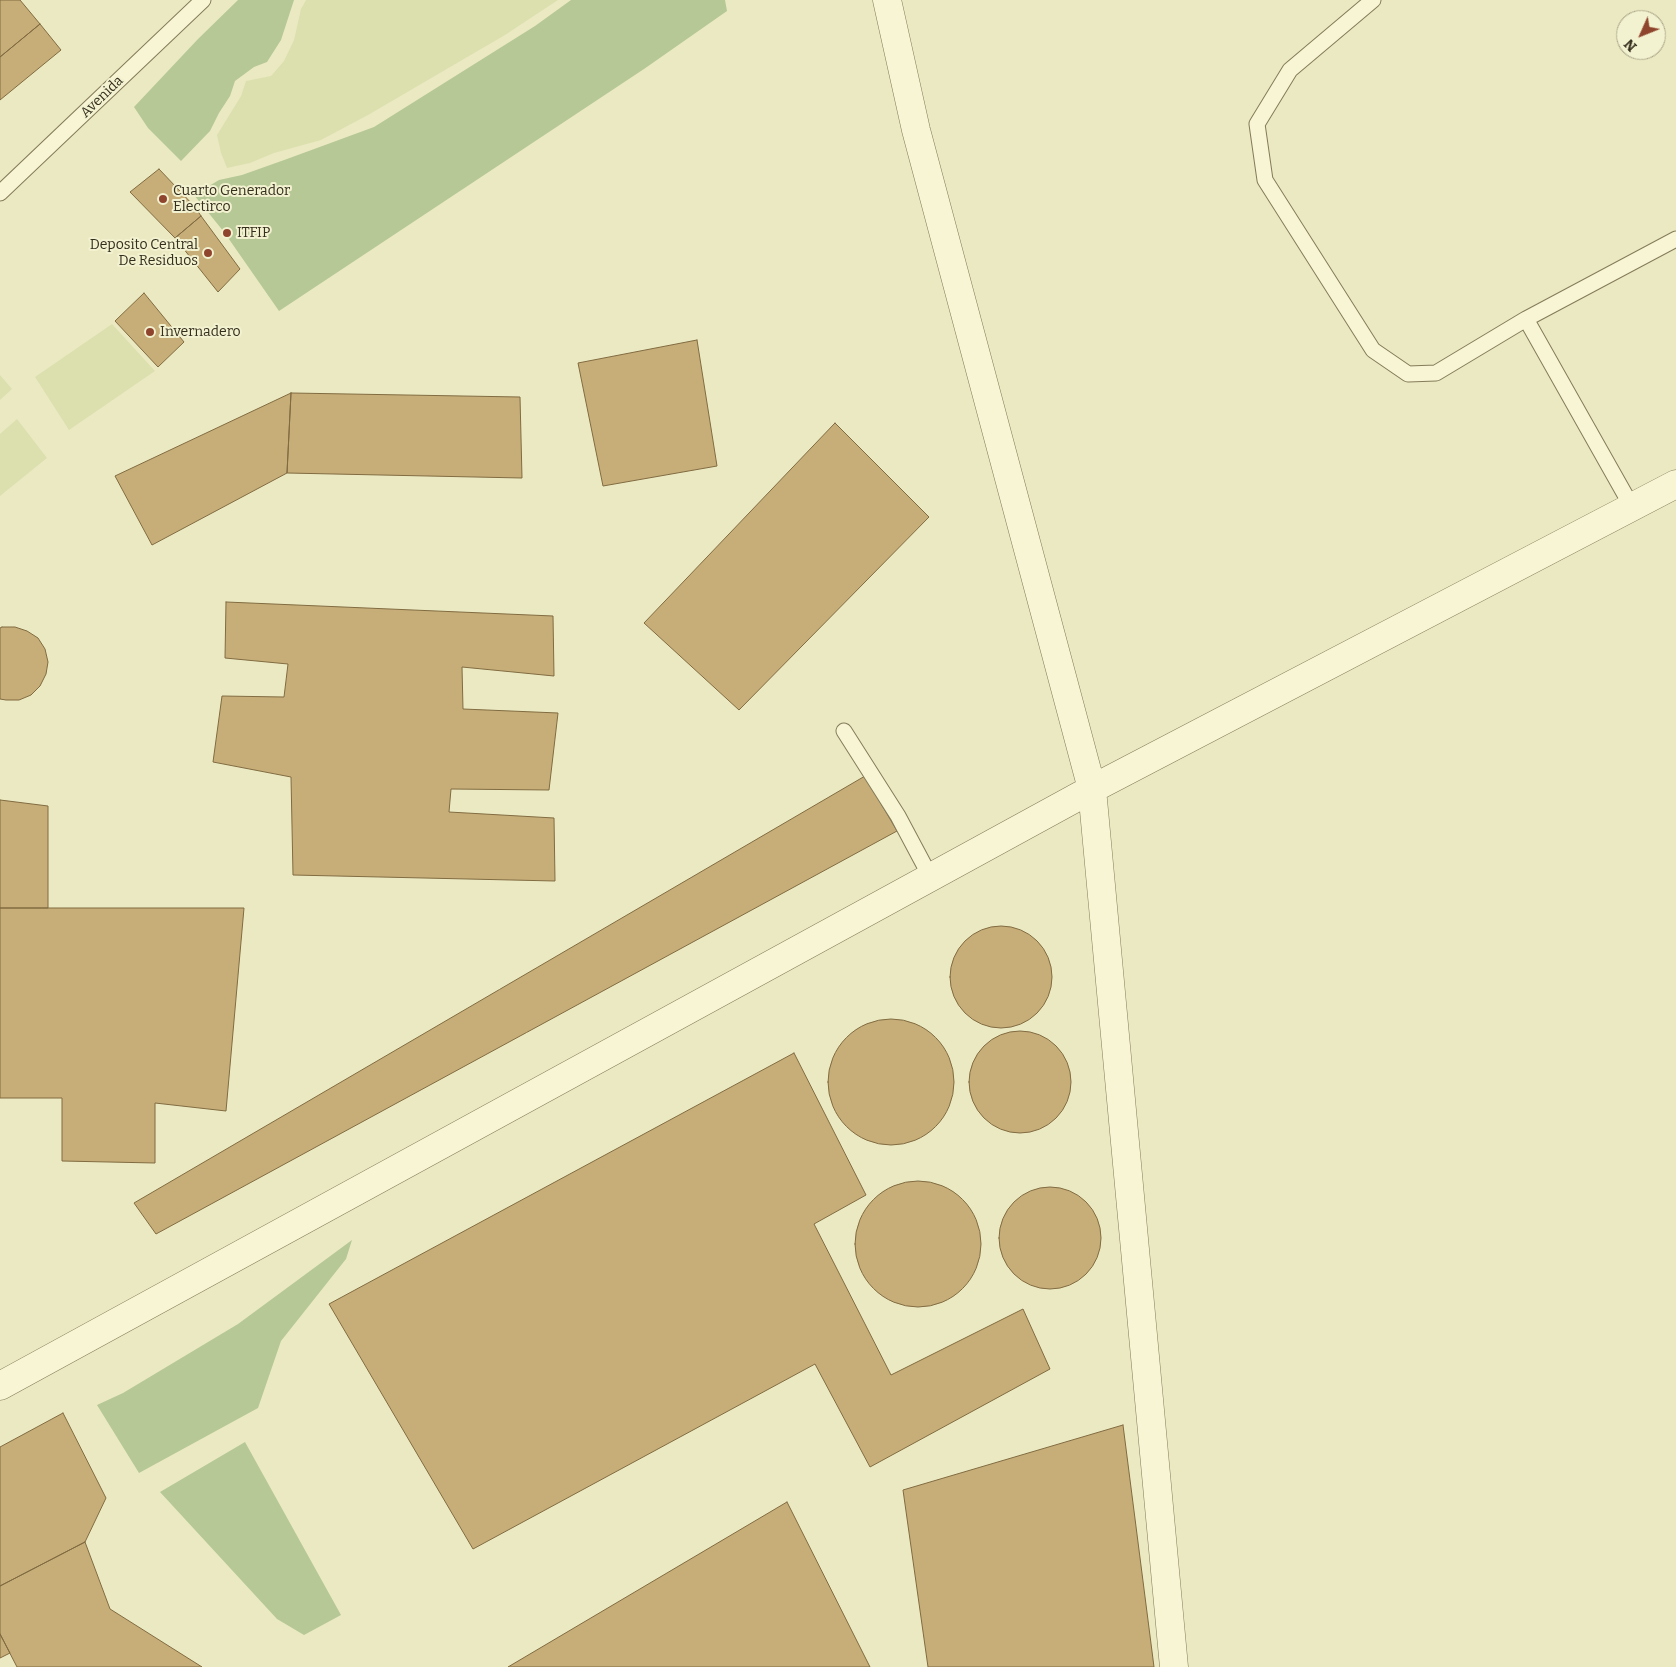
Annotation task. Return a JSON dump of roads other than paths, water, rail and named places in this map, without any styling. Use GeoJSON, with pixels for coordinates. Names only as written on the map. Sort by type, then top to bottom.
{"type":"FeatureCollection","features":[{"type":"Feature","properties":{"kind":"street"},"geometry":{"type":"LineString","coordinates":[[886,0],[919,140],[1092,789],[1174,1667]]}},
{"type":"Feature","properties":{"kind":"street"},"geometry":{"type":"LineString","coordinates":[[0,1386],[1092,789],[1676,484]]}},
{"type":"Feature","properties":{"kind":"lane","name":"Avenida"},"geometry":{"type":"LineString","coordinates":[[0,193],[203,0]]}},
{"type":"Feature","properties":{"kind":"lane"},"geometry":{"type":"LineString","coordinates":[[1373,0],[1290,70],[1257,124],[1265,180],[1373,350],[1408,374],[1436,373],[1526,319],[1676,239]]}},
{"type":"Feature","properties":{"kind":"lane"},"geometry":{"type":"LineString","coordinates":[[1526,319],[1632,507]]}},
{"type":"Feature","properties":{"kind":"lane"},"geometry":{"type":"LineString","coordinates":[[844,731],[898,816],[931,878]]}},
{"type":"Feature","properties":{"kind":"place","name":"Cuarto Generador Electirco"},"geometry":{"type":"Point","coordinates":[163,199]}},
{"type":"Feature","properties":{"kind":"place","name":"ITFIP"},"geometry":{"type":"Point","coordinates":[227,233]}},
{"type":"Feature","properties":{"kind":"place","name":"Deposito Central De Residuos"},"geometry":{"type":"Point","coordinates":[208,253]}},
{"type":"Feature","properties":{"kind":"place","name":"Invernadero"},"geometry":{"type":"Point","coordinates":[150,332]}}]}
